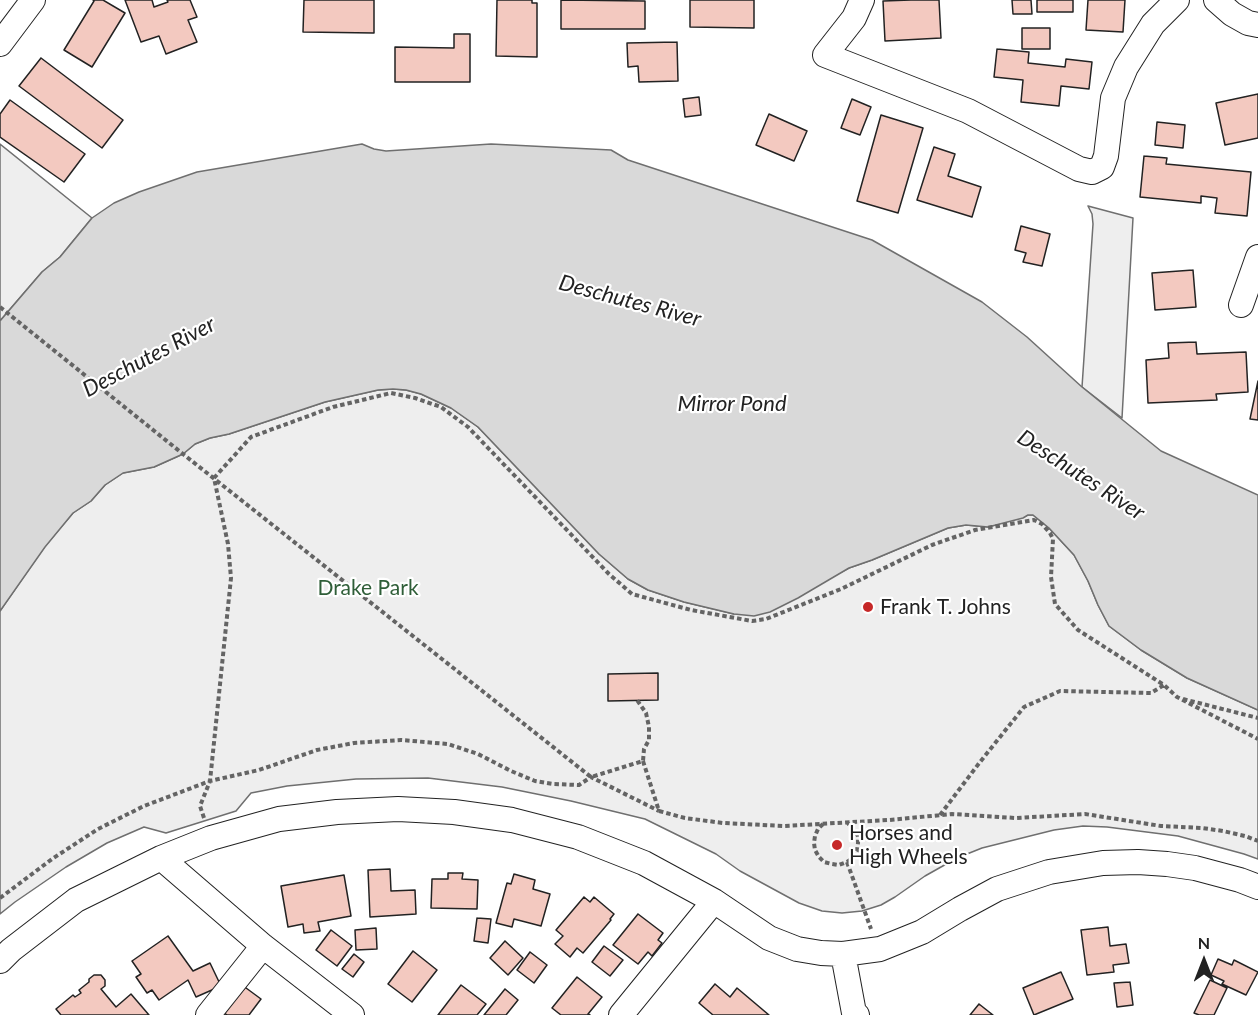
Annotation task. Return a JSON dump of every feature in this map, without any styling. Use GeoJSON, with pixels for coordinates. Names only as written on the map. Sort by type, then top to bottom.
{"type":"FeatureCollection","features":[{"type":"Feature","properties":{"kind":"street"},"geometry":{"type":"LineString","coordinates":[[0,44],[33,0]]}},
{"type":"Feature","properties":{"kind":"street"},"geometry":{"type":"LineString","coordinates":[[862,0],[854,18],[825,55],[968,111],[1079,169],[1092,171],[1102,167],[1106,156],[1113,98],[1126,67],[1153,24],[1177,0]]}},
{"type":"Feature","properties":{"kind":"street"},"geometry":{"type":"LineString","coordinates":[[1216,0],[1232,14],[1248,23],[1258,25]]}},
{"type":"Feature","properties":{"kind":"street"},"geometry":{"type":"LineString","coordinates":[[1241,305],[1258,257]]}},
{"type":"Feature","properties":{"kind":"street"},"geometry":{"type":"LineString","coordinates":[[0,961],[76,900],[161,858],[211,838],[279,819],[337,812],[398,809],[454,812],[512,820],[578,837],[644,863],[714,901],[769,938],[797,949],[821,953],[843,954],[880,949],[922,932],[997,889],[1049,872],[1103,863],[1138,862],[1195,868],[1258,887]]}},
{"type":"Feature","properties":{"kind":"street"},"geometry":{"type":"LineString","coordinates":[[161,858],[263,946],[352,1015]]}},
{"type":"Feature","properties":{"kind":"street"},"geometry":{"type":"LineString","coordinates":[[621,1015],[714,901]]}},
{"type":"Feature","properties":{"kind":"street"},"geometry":{"type":"LineString","coordinates":[[208,1015],[263,946]]}},
{"type":"Feature","properties":{"kind":"street"},"geometry":{"type":"LineString","coordinates":[[843,954],[854,1014]]}},
{"type":"Feature","properties":{"kind":"path"},"geometry":{"type":"LineString","coordinates":[[0,307],[591,777],[659,812],[723,823],[784,826],[952,814],[1016,818],[1085,814],[1161,826],[1224,831],[1258,842]]}},
{"type":"Feature","properties":{"kind":"path"},"geometry":{"type":"LineString","coordinates":[[214,478],[251,436],[333,407],[391,393],[415,398],[441,407],[468,427],[609,574],[632,594],[691,610],[752,621],[766,620],[841,589],[932,545],[975,530],[1034,520],[1042,525],[1053,539],[1051,577],[1055,604],[1078,630],[1164,685],[1177,697],[1258,739]]}},
{"type":"Feature","properties":{"kind":"path"},"geometry":{"type":"LineString","coordinates":[[211,838],[200,806],[210,782],[231,578],[228,544],[214,478]]}},
{"type":"Feature","properties":{"kind":"path"},"geometry":{"type":"LineString","coordinates":[[939,816],[1024,707],[1060,691],[1151,693],[1164,685]]}},
{"type":"Feature","properties":{"kind":"path"},"geometry":{"type":"LineString","coordinates":[[1177,697],[1258,718]]}},
{"type":"Feature","properties":{"kind":"path"},"geometry":{"type":"LineString","coordinates":[[637,700],[646,713],[649,727],[649,740],[644,749],[643,761],[659,812]]}},
{"type":"Feature","properties":{"kind":"path"},"geometry":{"type":"LineString","coordinates":[[0,898],[52,859],[98,829],[144,806],[210,782],[259,770],[317,750],[354,743],[401,740],[448,744],[478,754],[535,781],[579,785],[591,777],[643,761]]}},
{"type":"Feature","properties":{"kind":"path"},"geometry":{"type":"LineString","coordinates":[[824,824],[815,836],[815,850],[824,862],[839,865],[853,858],[857,851],[858,836],[847,822]]}},
{"type":"Feature","properties":{"kind":"path"},"geometry":{"type":"LineString","coordinates":[[847,862],[880,949]]}},
{"type":"Feature","properties":{"kind":"green space"},"geometry":{"type":"Polygon","coordinates":[[[0,144],[92,218],[60,257],[42,272],[0,321],[0,144]]]}},
{"type":"Feature","properties":{"kind":"green space"},"geometry":{"type":"Polygon","coordinates":[[[1088,206],[1133,218],[1122,418],[1082,387],[1093,224],[1088,206]]]}},
{"type":"Feature","properties":{"kind":"green space","name":"Drake Park"},"geometry":{"type":"Polygon","coordinates":[[[393,389],[421,394],[451,408],[478,427],[599,554],[628,579],[648,590],[684,602],[734,614],[828,579],[849,568],[948,528],[966,525],[988,527],[1033,515],[1049,528],[1074,555],[1109,626],[1141,650],[1187,678],[1258,710],[1258,859],[1178,836],[1083,826],[1054,830],[982,848],[957,858],[925,876],[881,905],[862,911],[842,913],[822,911],[799,903],[740,871],[716,854],[645,819],[502,787],[428,778],[356,779],[287,786],[251,793],[236,811],[166,833],[144,827],[107,843],[66,867],[0,914],[0,611],[45,546],[73,513],[91,501],[105,485],[123,473],[154,467],[210,438],[229,434],[325,402],[378,390],[393,389]]]}},
{"type":"Feature","properties":{"kind":"water","name":"Mirror Pond"},"geometry":{"type":"Polygon","coordinates":[[[362,144],[386,151],[491,144],[611,150],[628,160],[872,240],[982,302],[1027,337],[1082,387],[1161,451],[1258,495],[1258,710],[1187,678],[1141,650],[1109,626],[1074,555],[1049,528],[1033,515],[988,527],[966,525],[948,528],[849,568],[770,612],[754,616],[734,614],[684,602],[648,590],[628,579],[599,554],[478,427],[451,408],[421,394],[406,390],[378,390],[325,402],[229,434],[210,438],[154,467],[123,473],[105,485],[91,501],[73,513],[45,547],[0,611],[0,321],[42,272],[60,257],[92,218],[114,203],[197,172],[362,144]]]}},
{"type":"Feature","properties":{"kind":"building"},"geometry":{"type":"Polygon","coordinates":[[[93,0],[103,0],[125,13],[92,67],[64,50],[93,0]]]}},
{"type":"Feature","properties":{"kind":"building"},"geometry":{"type":"Polygon","coordinates":[[[125,0],[152,0],[154,7],[168,2],[167,0],[190,0],[197,17],[188,20],[197,42],[166,54],[159,36],[141,42],[125,0]]]}},
{"type":"Feature","properties":{"kind":"building"},"geometry":{"type":"Polygon","coordinates":[[[304,0],[374,0],[374,33],[303,32],[304,0]]]}},
{"type":"Feature","properties":{"kind":"building"},"geometry":{"type":"Polygon","coordinates":[[[497,0],[532,0],[532,3],[537,3],[537,57],[496,56],[497,0]]]}},
{"type":"Feature","properties":{"kind":"building"},"geometry":{"type":"Polygon","coordinates":[[[561,0],[645,1],[645,29],[561,29],[561,0]]]}},
{"type":"Feature","properties":{"kind":"building"},"geometry":{"type":"Polygon","coordinates":[[[690,0],[754,0],[754,28],[690,27],[690,0]]]}},
{"type":"Feature","properties":{"kind":"building"},"geometry":{"type":"Polygon","coordinates":[[[939,0],[941,38],[885,41],[883,1],[939,0]]]}},
{"type":"Feature","properties":{"kind":"building"},"geometry":{"type":"Polygon","coordinates":[[[1012,0],[1031,0],[1032,14],[1013,14],[1012,0]]]}},
{"type":"Feature","properties":{"kind":"building"},"geometry":{"type":"Polygon","coordinates":[[[1037,0],[1073,0],[1073,12],[1037,12],[1037,0]]]}},
{"type":"Feature","properties":{"kind":"building"},"geometry":{"type":"Polygon","coordinates":[[[1088,0],[1125,0],[1123,32],[1086,30],[1088,0]]]}},
{"type":"Feature","properties":{"kind":"building"},"geometry":{"type":"Polygon","coordinates":[[[1022,28],[1050,28],[1050,49],[1022,49],[1022,28]]]}},
{"type":"Feature","properties":{"kind":"building"},"geometry":{"type":"Polygon","coordinates":[[[454,34],[470,34],[470,82],[395,82],[395,47],[454,48],[454,34]]]}},
{"type":"Feature","properties":{"kind":"building"},"geometry":{"type":"Polygon","coordinates":[[[677,42],[678,81],[639,82],[638,66],[628,67],[627,43],[677,42]]]}},
{"type":"Feature","properties":{"kind":"building"},"geometry":{"type":"Polygon","coordinates":[[[997,49],[1029,52],[1028,63],[1065,67],[1066,59],[1092,62],[1089,89],[1061,86],[1059,106],[1021,102],[1023,80],[994,77],[997,49]]]}},
{"type":"Feature","properties":{"kind":"building"},"geometry":{"type":"Polygon","coordinates":[[[41,58],[123,120],[102,148],[19,86],[41,58]]]}},
{"type":"Feature","properties":{"kind":"building"},"geometry":{"type":"Polygon","coordinates":[[[1258,94],[1258,138],[1225,145],[1216,103],[1258,94]]]}},
{"type":"Feature","properties":{"kind":"building"},"geometry":{"type":"Polygon","coordinates":[[[699,97],[701,115],[685,117],[683,99],[699,97]]]}},
{"type":"Feature","properties":{"kind":"building"},"geometry":{"type":"Polygon","coordinates":[[[852,99],[871,107],[860,135],[841,128],[852,99]]]}},
{"type":"Feature","properties":{"kind":"building"},"geometry":{"type":"Polygon","coordinates":[[[10,100],[85,154],[64,182],[0,137],[0,114],[10,100]]]}},
{"type":"Feature","properties":{"kind":"building"},"geometry":{"type":"Polygon","coordinates":[[[769,114],[807,131],[794,161],[756,145],[769,114]]]}},
{"type":"Feature","properties":{"kind":"building"},"geometry":{"type":"Polygon","coordinates":[[[881,115],[923,128],[898,213],[857,201],[881,115]]]}},
{"type":"Feature","properties":{"kind":"building"},"geometry":{"type":"Polygon","coordinates":[[[1157,122],[1185,125],[1183,148],[1155,145],[1157,122]]]}},
{"type":"Feature","properties":{"kind":"building"},"geometry":{"type":"Polygon","coordinates":[[[934,147],[955,154],[948,176],[981,187],[972,217],[917,200],[934,147]]]}},
{"type":"Feature","properties":{"kind":"building"},"geometry":{"type":"Polygon","coordinates":[[[1144,156],[1167,158],[1166,164],[1251,172],[1247,216],[1215,213],[1217,198],[1201,196],[1201,203],[1140,197],[1144,156]]]}},
{"type":"Feature","properties":{"kind":"building"},"geometry":{"type":"Polygon","coordinates":[[[1021,226],[1050,234],[1042,266],[1023,262],[1026,253],[1015,250],[1021,226]]]}},
{"type":"Feature","properties":{"kind":"building"},"geometry":{"type":"Polygon","coordinates":[[[1193,270],[1196,307],[1155,310],[1152,273],[1193,270]]]}},
{"type":"Feature","properties":{"kind":"building"},"geometry":{"type":"Polygon","coordinates":[[[1196,342],[1197,354],[1246,352],[1248,392],[1216,394],[1217,400],[1148,403],[1146,360],[1169,358],[1168,343],[1196,342]]]}},
{"type":"Feature","properties":{"kind":"building"},"geometry":{"type":"Polygon","coordinates":[[[1258,381],[1258,420],[1250,419],[1258,381]]]}},
{"type":"Feature","properties":{"kind":"building"},"geometry":{"type":"Polygon","coordinates":[[[658,673],[658,700],[608,701],[608,674],[658,673]]]}},
{"type":"Feature","properties":{"kind":"building"},"geometry":{"type":"Polygon","coordinates":[[[390,869],[391,891],[415,890],[416,914],[370,917],[368,870],[390,869]]]}},
{"type":"Feature","properties":{"kind":"building"},"geometry":{"type":"Polygon","coordinates":[[[448,873],[463,873],[462,879],[478,880],[477,909],[431,908],[432,879],[448,879],[448,873]]]}},
{"type":"Feature","properties":{"kind":"building"},"geometry":{"type":"Polygon","coordinates":[[[514,874],[535,880],[533,889],[550,894],[541,926],[514,919],[512,927],[496,923],[507,883],[511,884],[514,874]]]}},
{"type":"Feature","properties":{"kind":"building"},"geometry":{"type":"Polygon","coordinates":[[[344,875],[351,916],[318,922],[320,931],[304,933],[303,924],[288,927],[281,886],[344,875]]]}},
{"type":"Feature","properties":{"kind":"building"},"geometry":{"type":"Polygon","coordinates":[[[584,897],[590,902],[594,897],[614,914],[583,953],[577,948],[570,957],[555,944],[563,936],[556,930],[584,897]]]}},
{"type":"Feature","properties":{"kind":"building"},"geometry":{"type":"Polygon","coordinates":[[[638,914],[663,933],[658,940],[662,943],[652,956],[648,952],[638,964],[613,945],[638,914]]]}},
{"type":"Feature","properties":{"kind":"building"},"geometry":{"type":"Polygon","coordinates":[[[477,918],[491,919],[488,943],[474,941],[477,918]]]}},
{"type":"Feature","properties":{"kind":"building"},"geometry":{"type":"Polygon","coordinates":[[[1108,927],[1110,946],[1126,944],[1129,963],[1113,965],[1114,972],[1087,975],[1081,930],[1108,927]]]}},
{"type":"Feature","properties":{"kind":"building"},"geometry":{"type":"Polygon","coordinates":[[[376,928],[377,949],[356,950],[355,930],[376,928]]]}},
{"type":"Feature","properties":{"kind":"building"},"geometry":{"type":"Polygon","coordinates":[[[331,930],[352,946],[337,966],[316,950],[331,930]]]}},
{"type":"Feature","properties":{"kind":"building"},"geometry":{"type":"Polygon","coordinates":[[[168,936],[193,971],[210,963],[221,986],[196,997],[188,980],[159,1000],[152,990],[147,993],[136,977],[141,974],[132,961],[168,936]]]}},
{"type":"Feature","properties":{"kind":"building"},"geometry":{"type":"Polygon","coordinates":[[[505,941],[523,958],[508,975],[490,958],[505,941]]]}},
{"type":"Feature","properties":{"kind":"building"},"geometry":{"type":"Polygon","coordinates":[[[604,946],[623,960],[610,976],[592,962],[604,946]]]}},
{"type":"Feature","properties":{"kind":"building"},"geometry":{"type":"Polygon","coordinates":[[[413,951],[437,970],[412,1002],[388,984],[413,951]]]}},
{"type":"Feature","properties":{"kind":"building"},"geometry":{"type":"Polygon","coordinates":[[[530,952],[547,965],[534,983],[517,970],[530,952]]]}},
{"type":"Feature","properties":{"kind":"building"},"geometry":{"type":"Polygon","coordinates":[[[354,954],[364,962],[353,977],[342,969],[354,954]]]}},
{"type":"Feature","properties":{"kind":"building"},"geometry":{"type":"Polygon","coordinates":[[[1218,959],[1232,965],[1234,960],[1258,972],[1246,995],[1222,984],[1224,981],[1211,975],[1218,959]]]}},
{"type":"Feature","properties":{"kind":"building"},"geometry":{"type":"Polygon","coordinates":[[[1061,972],[1073,999],[1034,1015],[1023,988],[1061,972]]]}},
{"type":"Feature","properties":{"kind":"building"},"geometry":{"type":"Polygon","coordinates":[[[94,975],[101,975],[105,980],[105,986],[101,989],[116,1007],[131,994],[149,1015],[61,1015],[56,1009],[73,995],[75,997],[81,993],[79,990],[94,975]]]}},
{"type":"Feature","properties":{"kind":"building"},"geometry":{"type":"Polygon","coordinates":[[[577,977],[602,997],[588,1014],[590,1015],[561,1015],[552,1008],[577,977]]]}},
{"type":"Feature","properties":{"kind":"building"},"geometry":{"type":"Polygon","coordinates":[[[1210,980],[1227,988],[1214,1015],[1199,1015],[1194,1013],[1210,980]]]}},
{"type":"Feature","properties":{"kind":"building"},"geometry":{"type":"Polygon","coordinates":[[[1130,982],[1133,1005],[1117,1007],[1114,983],[1130,982]]]}},
{"type":"Feature","properties":{"kind":"building"},"geometry":{"type":"Polygon","coordinates":[[[715,984],[730,997],[737,988],[769,1015],[713,1015],[699,1003],[715,984]]]}},
{"type":"Feature","properties":{"kind":"building"},"geometry":{"type":"Polygon","coordinates":[[[242,985],[261,999],[249,1015],[227,1015],[222,1012],[242,985]]]}},
{"type":"Feature","properties":{"kind":"building"},"geometry":{"type":"Polygon","coordinates":[[[461,985],[486,1004],[477,1015],[438,1015],[461,985]]]}},
{"type":"Feature","properties":{"kind":"building"},"geometry":{"type":"Polygon","coordinates":[[[505,989],[518,1000],[506,1015],[484,1015],[505,989]]]}},
{"type":"Feature","properties":{"kind":"building"},"geometry":{"type":"Polygon","coordinates":[[[979,1004],[993,1015],[970,1015],[979,1004]]]}},
{"type":"Feature","properties":{"kind":"place","name":"Frank T. Johns"},"geometry":{"type":"Point","coordinates":[868,607]}},
{"type":"Feature","properties":{"kind":"place","name":"Horses and High Wheels"},"geometry":{"type":"Point","coordinates":[837,845]}},
{"type":"Feature","properties":{"kind":"water label","name":"Deschutes River"},"geometry":{"type":"Point","coordinates":[630,301]}},
{"type":"Feature","properties":{"kind":"water label","name":"Deschutes River"},"geometry":{"type":"Point","coordinates":[149,357]}},
{"type":"Feature","properties":{"kind":"water label","name":"Deschutes River"},"geometry":{"type":"Point","coordinates":[1081,475]}}]}
